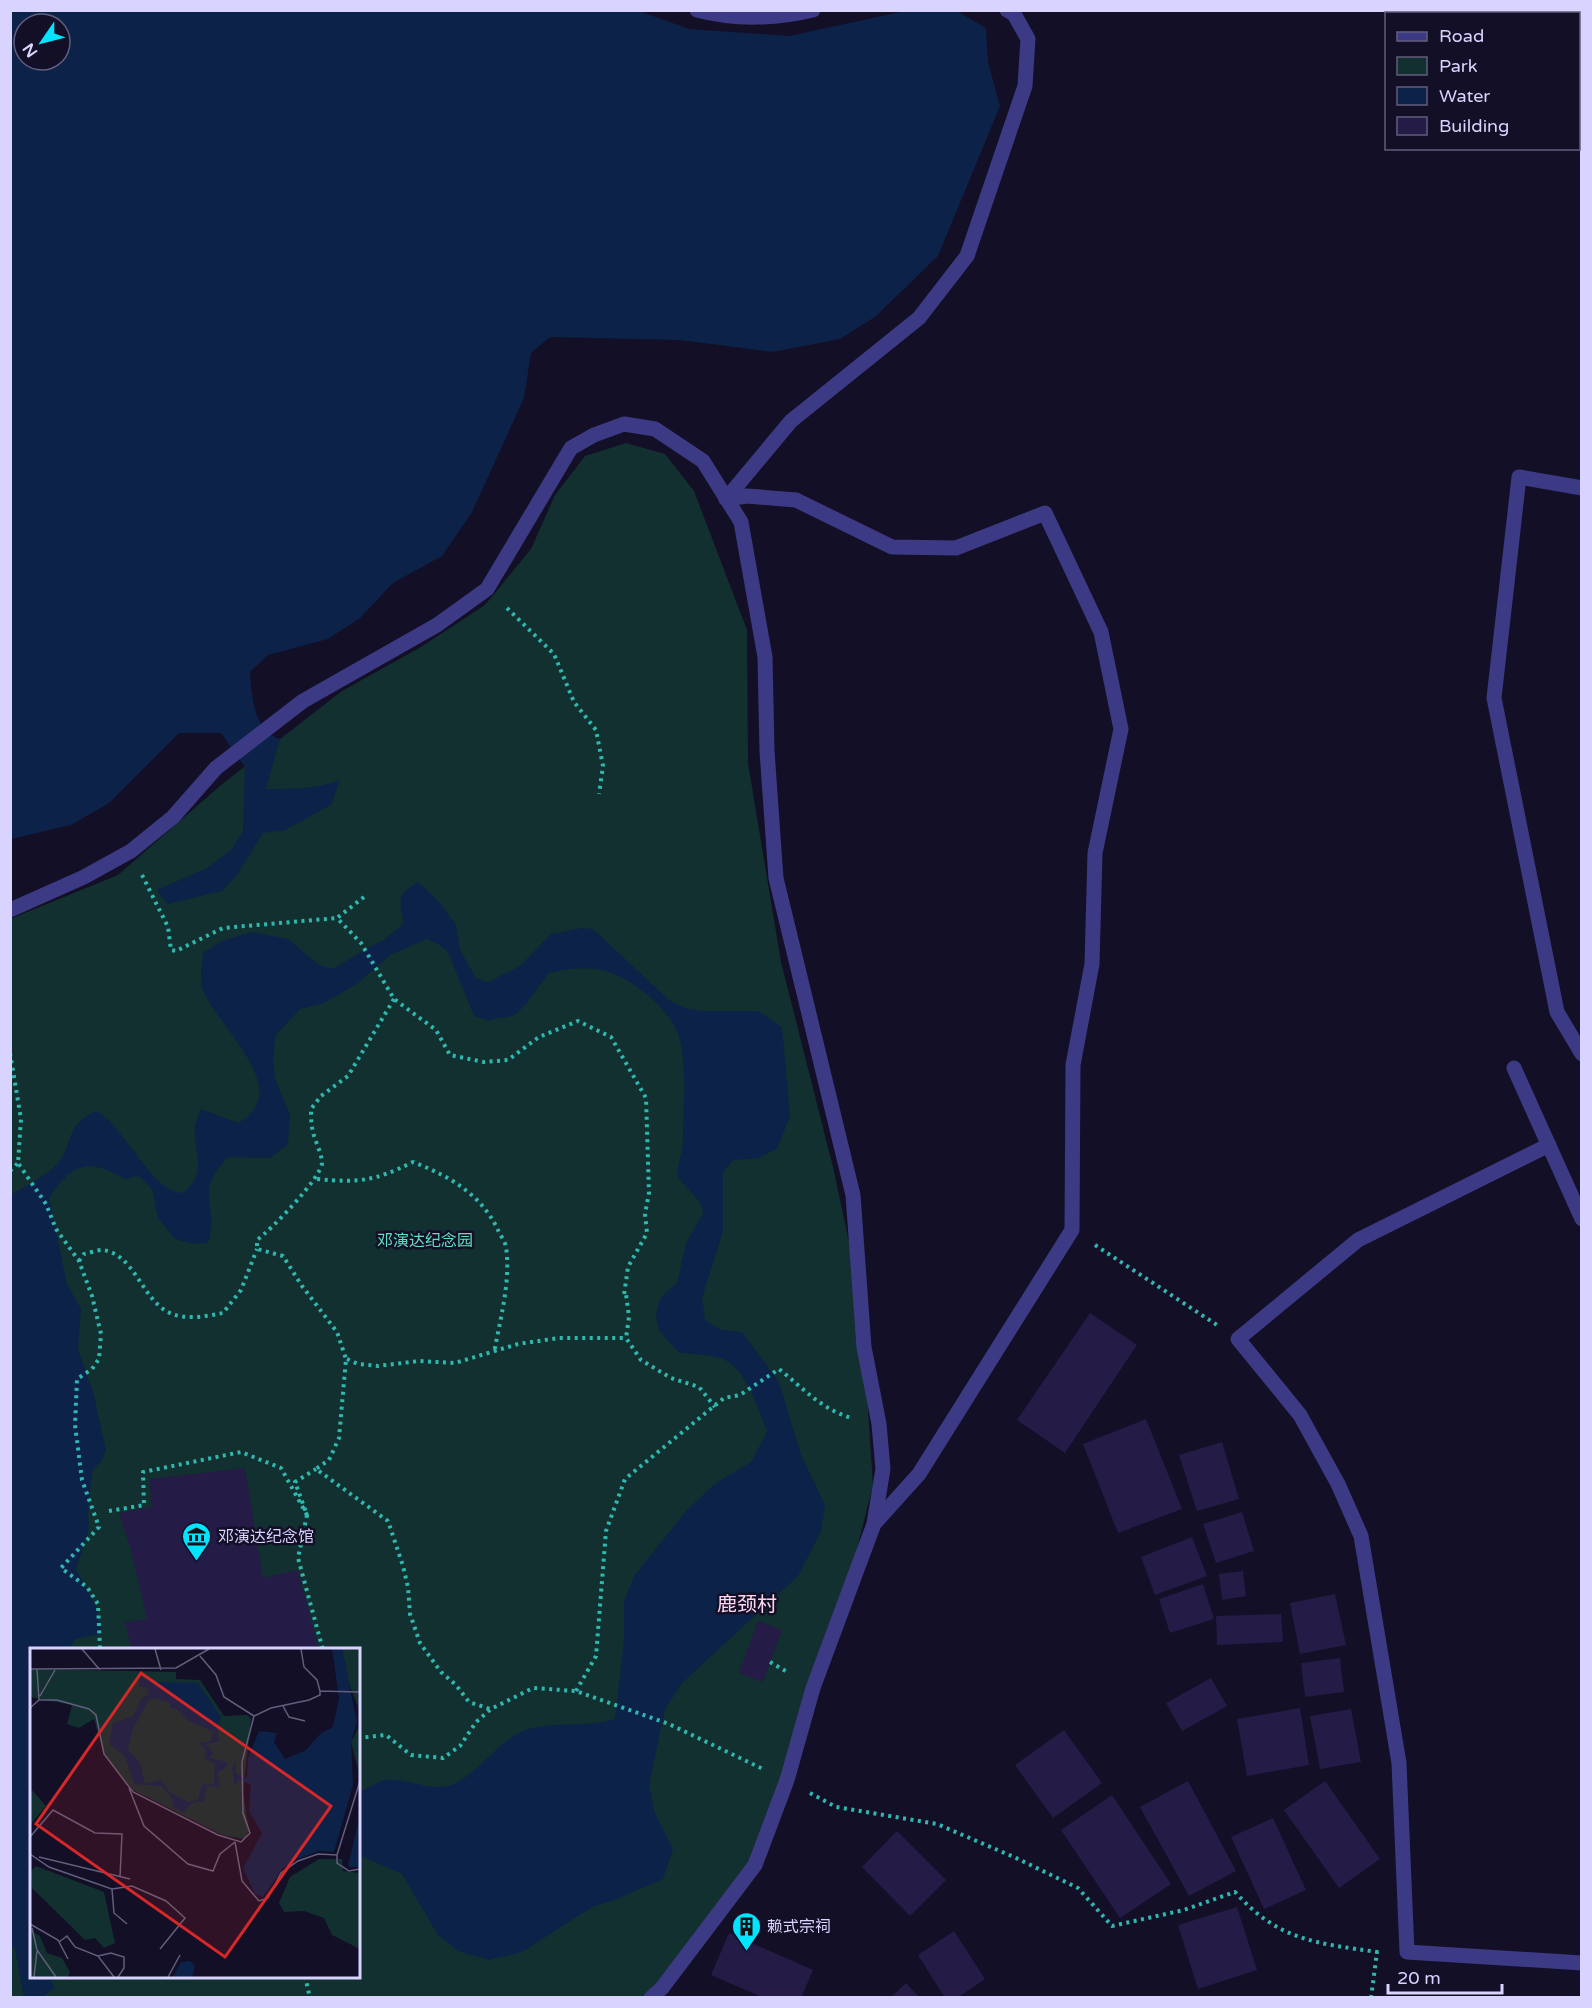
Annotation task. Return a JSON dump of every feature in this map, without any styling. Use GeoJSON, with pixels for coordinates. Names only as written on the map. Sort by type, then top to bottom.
{"type":"FeatureCollection","features":[{"type":"Feature","properties":{"kind":"street"},"geometry":{"type":"LineString","coordinates":[[697,10],[721,17],[793,15],[813,10]]}},
{"type":"Feature","properties":{"kind":"street"},"geometry":{"type":"LineString","coordinates":[[726,499],[791,421],[919,318],[967,256],[1025,86],[1028,39],[1014,14],[1007,10]]}},
{"type":"Feature","properties":{"kind":"street"},"geometry":{"type":"LineString","coordinates":[[10,910],[84,877],[130,851],[173,817],[216,768],[303,701],[437,625],[487,589],[571,448],[594,435],[624,424],[656,429],[703,461],[741,522],[765,657],[767,751],[776,878],[853,1195],[864,1347],[879,1424],[883,1469],[874,1524],[813,1688],[787,1780],[755,1865],[651,1998]]}},
{"type":"Feature","properties":{"kind":"street"},"geometry":{"type":"LineString","coordinates":[[1581,488],[1519,477],[1494,698],[1557,1012],[1581,1054]]}},
{"type":"Feature","properties":{"kind":"street"},"geometry":{"type":"LineString","coordinates":[[726,499],[747,496],[796,500],[892,547],[956,548],[1045,513],[1101,632],[1120,729],[1095,853],[1092,964],[1073,1065],[1072,1230],[919,1474],[874,1524]]}},
{"type":"Feature","properties":{"kind":"street"},"geometry":{"type":"LineString","coordinates":[[1514,1068],[1549,1145],[1575,1187],[1581,1219]]}},
{"type":"Feature","properties":{"kind":"street"},"geometry":{"type":"LineString","coordinates":[[1549,1145],[1358,1240],[1238,1339],[1300,1415],[1338,1485],[1361,1536],[1399,1762],[1407,1952],[1581,1963]]}},
{"type":"Feature","properties":{"kind":"path"},"geometry":{"type":"LineString","coordinates":[[487,589],[554,654],[574,702],[596,730],[603,766],[599,794]]}},
{"type":"Feature","properties":{"kind":"path"},"geometry":{"type":"LineString","coordinates":[[130,851],[168,927],[171,950],[176,951],[223,928],[338,918],[364,897]]}},
{"type":"Feature","properties":{"kind":"path"},"geometry":{"type":"LineString","coordinates":[[338,918],[361,943],[394,999],[436,1030],[450,1055],[484,1062],[508,1060],[539,1037],[578,1021],[610,1037],[646,1098],[650,1193],[645,1214],[647,1233],[628,1267],[624,1295],[626,1294],[629,1317],[626,1338],[641,1360],[671,1378],[699,1387],[715,1407]]}},
{"type":"Feature","properties":{"kind":"path"},"geometry":{"type":"LineString","coordinates":[[79,1261],[84,1254],[102,1250],[121,1258],[148,1295],[168,1312],[183,1317],[204,1317],[223,1313],[241,1290],[257,1249],[257,1240],[277,1225],[296,1199],[316,1179],[322,1162],[312,1128],[311,1108],[321,1096],[348,1076],[394,999]]}},
{"type":"Feature","properties":{"kind":"path"},"geometry":{"type":"LineString","coordinates":[[10,1053],[21,1119],[18,1164],[46,1204],[56,1229],[79,1261],[92,1296],[101,1334],[99,1359],[92,1369],[77,1379],[75,1425],[82,1480],[99,1527],[61,1568],[87,1587],[98,1604],[100,1648]]}},
{"type":"Feature","properties":{"kind":"path"},"geometry":{"type":"LineString","coordinates":[[316,1179],[340,1181],[380,1178],[413,1162],[462,1186],[489,1212],[506,1246],[505,1288],[494,1353]]}},
{"type":"Feature","properties":{"kind":"path"},"geometry":{"type":"LineString","coordinates":[[10,1171],[18,1164]]}},
{"type":"Feature","properties":{"kind":"path"},"geometry":{"type":"LineString","coordinates":[[1072,1230],[1238,1339]]}},
{"type":"Feature","properties":{"kind":"path"},"geometry":{"type":"LineString","coordinates":[[257,1249],[283,1256],[302,1286],[337,1332],[346,1359],[339,1438],[329,1460],[295,1482],[307,1515],[297,1558],[322,1648]]}},
{"type":"Feature","properties":{"kind":"path"},"geometry":{"type":"LineString","coordinates":[[346,1359],[358,1364],[378,1366],[419,1361],[455,1363],[518,1344],[560,1338],[626,1338]]}},
{"type":"Feature","properties":{"kind":"path"},"geometry":{"type":"LineString","coordinates":[[576,1691],[596,1656],[606,1531],[625,1479],[724,1398],[740,1395],[779,1369],[816,1402],[838,1414],[879,1424]]}},
{"type":"Feature","properties":{"kind":"path"},"geometry":{"type":"LineString","coordinates":[[109,1511],[144,1505],[143,1472],[241,1452],[281,1468],[307,1515]]}},
{"type":"Feature","properties":{"kind":"path"},"geometry":{"type":"LineString","coordinates":[[316,1469],[388,1521],[406,1577],[410,1614],[420,1643],[441,1672],[456,1685],[469,1702],[491,1709]]}},
{"type":"Feature","properties":{"kind":"path"},"geometry":{"type":"LineString","coordinates":[[360,1738],[386,1735],[411,1755],[443,1758],[460,1746],[476,1722],[491,1709],[533,1688],[576,1691],[610,1705],[669,1724],[787,1780],[836,1807],[937,1824],[1014,1857],[1078,1888],[1112,1926],[1184,1910],[1235,1892],[1277,1929],[1307,1941],[1377,1952]]}},
{"type":"Feature","properties":{"kind":"path"},"geometry":{"type":"LineString","coordinates":[[304,1978],[310,1998]]}},
{"type":"Feature","properties":{"kind":"green space","name":"邓演达纪念园"},"geometry":{"type":"Polygon","coordinates":[[[626,443],[665,454],[694,491],[747,630],[748,763],[781,962],[833,1167],[851,1251],[867,1394],[873,1485],[854,1561],[755,1865],[652,1997],[11,1997],[10,919],[118,875],[221,785],[342,691],[421,647],[485,605],[531,549],[555,495],[585,456],[626,443]]]}},
{"type":"Feature","properties":{"kind":"water"},"geometry":{"type":"Polygon","coordinates":[[[637,10],[689,29],[789,36],[905,11],[957,11],[986,28],[988,62],[1000,106],[938,256],[875,317],[840,339],[773,352],[679,340],[550,337],[531,353],[524,398],[472,512],[442,556],[393,583],[360,618],[328,639],[268,655],[250,672],[253,701],[259,720],[271,735],[280,739],[266,789],[313,787],[340,780],[331,805],[285,830],[263,833],[236,876],[222,891],[168,904],[157,890],[207,868],[231,850],[243,831],[245,767],[221,733],[179,733],[109,803],[71,825],[11,839],[10,11],[637,10]]]}},
{"type":"Feature","properties":{"kind":"water"},"geometry":{"type":"Polygon","coordinates":[[[418,882],[440,903],[456,925],[460,950],[476,978],[488,982],[520,966],[551,934],[582,928],[593,929],[669,1000],[684,1008],[703,1011],[758,1011],[782,1027],[790,1116],[777,1149],[758,1158],[733,1160],[723,1173],[723,1231],[702,1298],[705,1320],[721,1330],[742,1332],[779,1382],[801,1455],[825,1505],[821,1531],[798,1576],[683,1682],[665,1709],[649,1785],[654,1811],[673,1849],[663,1879],[592,1907],[522,1952],[489,1960],[458,1951],[438,1935],[402,1874],[360,1855],[360,1791],[381,1781],[393,1779],[429,1786],[447,1786],[466,1777],[518,1733],[550,1725],[604,1722],[615,1719],[624,1640],[624,1602],[634,1576],[687,1510],[716,1483],[751,1462],[767,1432],[746,1382],[733,1365],[715,1357],[678,1352],[661,1332],[657,1322],[659,1302],[677,1283],[686,1243],[703,1214],[701,1204],[678,1177],[683,1141],[683,1055],[677,1031],[665,1012],[626,980],[605,971],[584,968],[549,973],[519,1012],[491,1021],[474,1016],[448,952],[438,944],[427,939],[390,955],[357,984],[322,1004],[300,1009],[276,1035],[273,1057],[275,1078],[290,1115],[288,1144],[270,1158],[229,1157],[218,1169],[209,1189],[211,1230],[208,1243],[194,1244],[175,1239],[158,1218],[152,1189],[139,1176],[125,1179],[101,1168],[82,1167],[66,1177],[49,1198],[67,1284],[81,1309],[78,1350],[93,1392],[106,1450],[102,1460],[92,1471],[89,1529],[76,1569],[95,1604],[102,1634],[75,1639],[70,1648],[30,1648],[30,1978],[50,1978],[55,1987],[43,1997],[24,1997],[15,1949],[10,1945],[11,1195],[50,1171],[61,1159],[79,1122],[97,1111],[108,1119],[160,1182],[171,1190],[183,1193],[191,1185],[198,1170],[195,1127],[201,1109],[238,1123],[254,1110],[259,1094],[257,1077],[248,1058],[203,990],[201,977],[203,953],[222,941],[252,932],[288,939],[319,965],[333,969],[384,940],[404,923],[400,903],[406,891],[418,882]]]}},
{"type":"Feature","properties":{"kind":"building"},"geometry":{"type":"Polygon","coordinates":[[[1090,1313],[1137,1345],[1065,1453],[1017,1420],[1090,1313]]]}},
{"type":"Feature","properties":{"kind":"building"},"geometry":{"type":"Polygon","coordinates":[[[1146,1419],[1182,1509],[1118,1533],[1083,1444],[1146,1419]]]}},
{"type":"Feature","properties":{"kind":"building"},"geometry":{"type":"Polygon","coordinates":[[[1222,1442],[1239,1499],[1197,1511],[1179,1455],[1222,1442]]]}},
{"type":"Feature","properties":{"kind":"building","name":"邓演达纪念馆"},"geometry":{"type":"Polygon","coordinates":[[[245,1468],[263,1578],[298,1570],[318,1648],[132,1648],[125,1622],[147,1619],[131,1550],[119,1513],[151,1507],[150,1479],[245,1468]]]}},
{"type":"Feature","properties":{"kind":"building"},"geometry":{"type":"Polygon","coordinates":[[[1242,1512],[1254,1551],[1216,1563],[1203,1524],[1242,1512]]]}},
{"type":"Feature","properties":{"kind":"building"},"geometry":{"type":"Polygon","coordinates":[[[1192,1537],[1207,1576],[1155,1595],[1141,1557],[1192,1537]]]}},
{"type":"Feature","properties":{"kind":"building"},"geometry":{"type":"Polygon","coordinates":[[[1243,1571],[1246,1596],[1222,1600],[1219,1574],[1243,1571]]]}},
{"type":"Feature","properties":{"kind":"building"},"geometry":{"type":"Polygon","coordinates":[[[1203,1584],[1214,1619],[1170,1633],[1159,1599],[1203,1584]]]}},
{"type":"Feature","properties":{"kind":"building"},"geometry":{"type":"Polygon","coordinates":[[[1335,1594],[1346,1645],[1300,1654],[1290,1603],[1335,1594]]]}},
{"type":"Feature","properties":{"kind":"building"},"geometry":{"type":"Polygon","coordinates":[[[1281,1614],[1283,1642],[1217,1645],[1216,1616],[1281,1614]]]}},
{"type":"Feature","properties":{"kind":"building"},"geometry":{"type":"Polygon","coordinates":[[[758,1621],[782,1630],[763,1682],[739,1673],[758,1621]]]}},
{"type":"Feature","properties":{"kind":"building"},"geometry":{"type":"Polygon","coordinates":[[[1340,1658],[1344,1692],[1305,1697],[1301,1663],[1340,1658]]]}},
{"type":"Feature","properties":{"kind":"building"},"geometry":{"type":"Polygon","coordinates":[[[1211,1678],[1227,1706],[1182,1731],[1166,1703],[1211,1678]]]}},
{"type":"Feature","properties":{"kind":"building"},"geometry":{"type":"Polygon","coordinates":[[[1300,1708],[1309,1765],[1247,1776],[1237,1719],[1300,1708]]]}},
{"type":"Feature","properties":{"kind":"building"},"geometry":{"type":"Polygon","coordinates":[[[1351,1709],[1361,1762],[1320,1769],[1310,1716],[1351,1709]]]}},
{"type":"Feature","properties":{"kind":"building"},"geometry":{"type":"Polygon","coordinates":[[[1064,1730],[1102,1783],[1053,1818],[1015,1765],[1064,1730]]]}},
{"type":"Feature","properties":{"kind":"building"},"geometry":{"type":"Polygon","coordinates":[[[1188,1781],[1236,1871],[1189,1896],[1140,1807],[1188,1781]]]}},
{"type":"Feature","properties":{"kind":"building"},"geometry":{"type":"Polygon","coordinates":[[[1325,1781],[1380,1859],[1339,1888],[1284,1810],[1325,1781]]]}},
{"type":"Feature","properties":{"kind":"building"},"geometry":{"type":"Polygon","coordinates":[[[1112,1795],[1171,1884],[1120,1918],[1061,1830],[1112,1795]]]}},
{"type":"Feature","properties":{"kind":"building"},"geometry":{"type":"Polygon","coordinates":[[[1273,1818],[1306,1890],[1264,1909],[1231,1837],[1273,1818]]]}},
{"type":"Feature","properties":{"kind":"building"},"geometry":{"type":"Polygon","coordinates":[[[897,1831],[946,1880],[910,1916],[862,1867],[897,1831]]]}},
{"type":"Feature","properties":{"kind":"building"},"geometry":{"type":"Polygon","coordinates":[[[1237,1907],[1257,1970],[1198,1989],[1178,1925],[1237,1907]]]}},
{"type":"Feature","properties":{"kind":"building"},"geometry":{"type":"Polygon","coordinates":[[[954,1931],[985,1979],[957,1998],[945,1998],[918,1955],[954,1931]]]}},
{"type":"Feature","properties":{"kind":"building","name":"赖式宗祠"},"geometry":{"type":"Polygon","coordinates":[[[729,1933],[813,1970],[801,1998],[764,1998],[711,1975],[729,1933]]]}},
{"type":"Feature","properties":{"kind":"building"},"geometry":{"type":"Polygon","coordinates":[[[906,1983],[920,1998],[890,1998],[906,1983]]]}},
{"type":"Feature","properties":{"kind":"place","name":"邓演达纪念馆"},"geometry":{"type":"Point","coordinates":[197,1562]}},
{"type":"Feature","properties":{"kind":"place","name":"赖式宗祠"},"geometry":{"type":"Point","coordinates":[746,1952]}},
{"type":"Feature","properties":{"kind":"district","name":"鹿颈村"},"geometry":{"type":"Point","coordinates":[747,1604]}}]}
